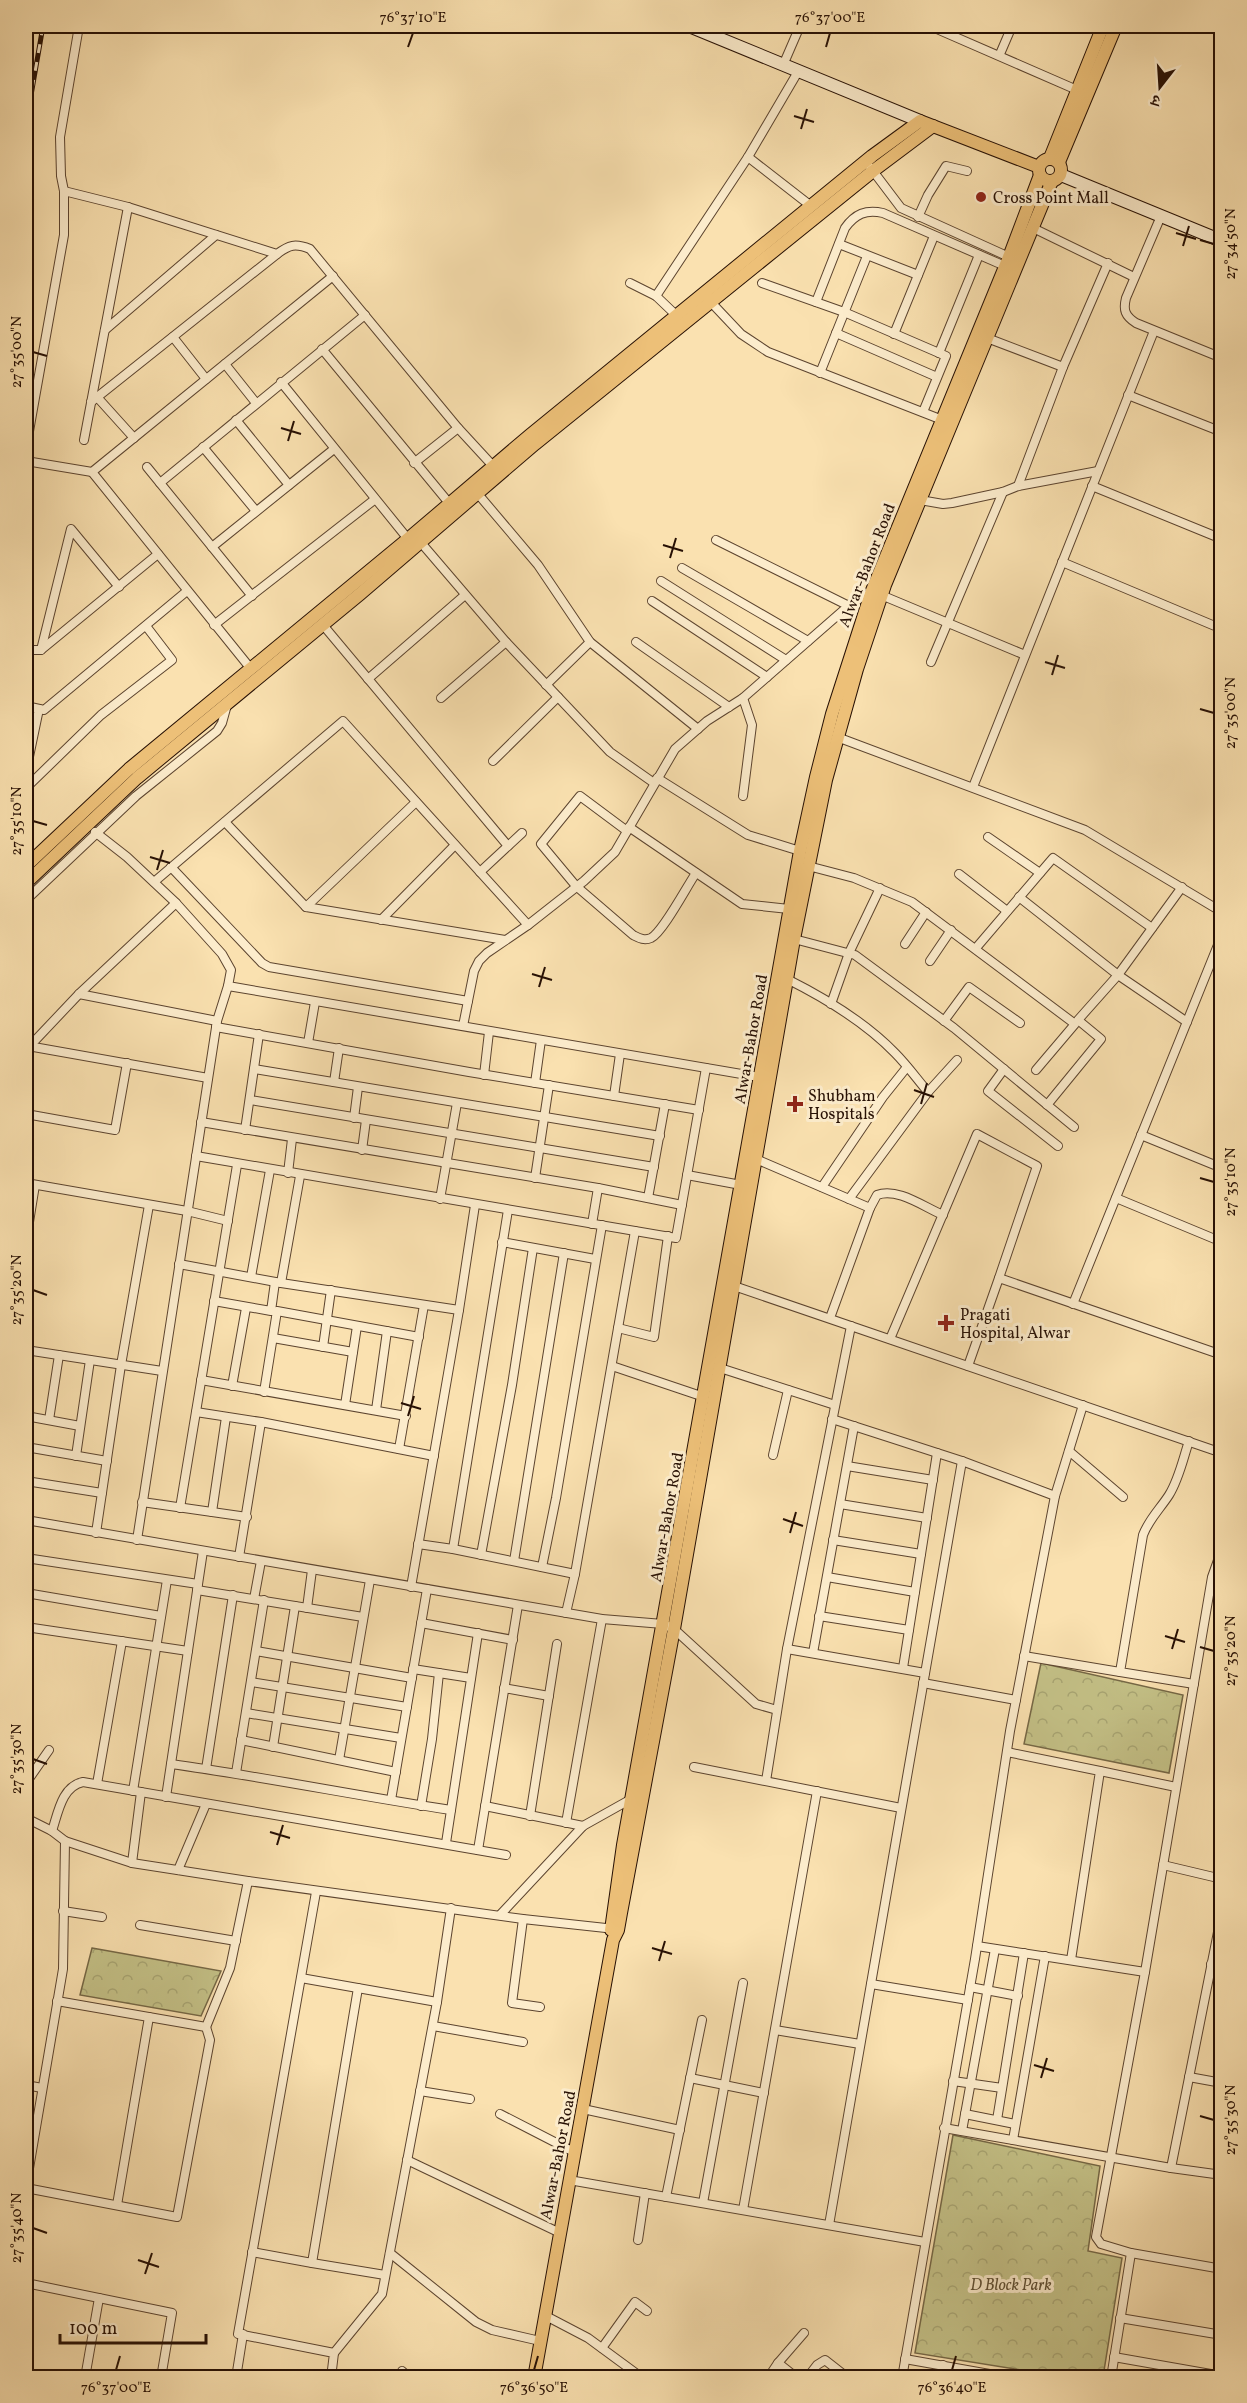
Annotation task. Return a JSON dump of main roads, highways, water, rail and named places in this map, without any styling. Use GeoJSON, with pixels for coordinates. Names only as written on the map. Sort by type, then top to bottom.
{"type":"FeatureCollection","features":[{"type":"Feature","properties":{"kind":"main road"},"geometry":{"type":"LineString","coordinates":[[26,866],[100,795],[203,716],[227,705],[323,625],[450,503],[494,466],[612,376],[869,166],[920,121],[1040,171],[1047,181],[1056,178],[1062,171],[1055,160],[1077,90],[1103,26]]}},
{"type":"Feature","properties":{"kind":"main road"},"geometry":{"type":"LineString","coordinates":[[1055,160],[1116,26]]}},
{"type":"Feature","properties":{"kind":"main road"},"geometry":{"type":"LineString","coordinates":[[26,883],[251,669],[414,538],[478,494],[677,316],[708,298],[811,207],[869,166],[933,126]]}},
{"type":"Feature","properties":{"kind":"main road","name":"Alwar-Bahor Road"},"geometry":{"type":"LineString","coordinates":[[614,1933],[633,1798],[720,1368],[741,1185],[787,979],[822,797],[876,594],[920,500],[1040,171],[1045,159],[1055,160]]}},
{"type":"Feature","properties":{"kind":"main road","name":"Alwar-Bahor Road"},"geometry":{"type":"LineString","coordinates":[[534,2378],[558,2232],[583,2109],[668,1627],[705,1397],[756,1158],[789,909],[832,714],[876,594],[947,421],[987,338],[1056,178]]}},
{"type":"Feature","properties":{"kind":"railway"},"geometry":{"type":"LineString","coordinates":[[26,124],[43,26]]}},
{"type":"Feature","properties":{"kind":"place","name":"Cross Point Mall"},"geometry":{"type":"Point","coordinates":[981,197]}},
{"type":"Feature","properties":{"kind":"place","name":"Shubham Hospitals"},"geometry":{"type":"Point","coordinates":[795,1104]}},
{"type":"Feature","properties":{"kind":"place","name":"Pragati Hospital, Alwar"},"geometry":{"type":"Point","coordinates":[946,1323]}},
{"type":"Feature","properties":{"kind":"park label","name":"D Block Park"},"geometry":{"type":"Point","coordinates":[1011,2284]}}]}
